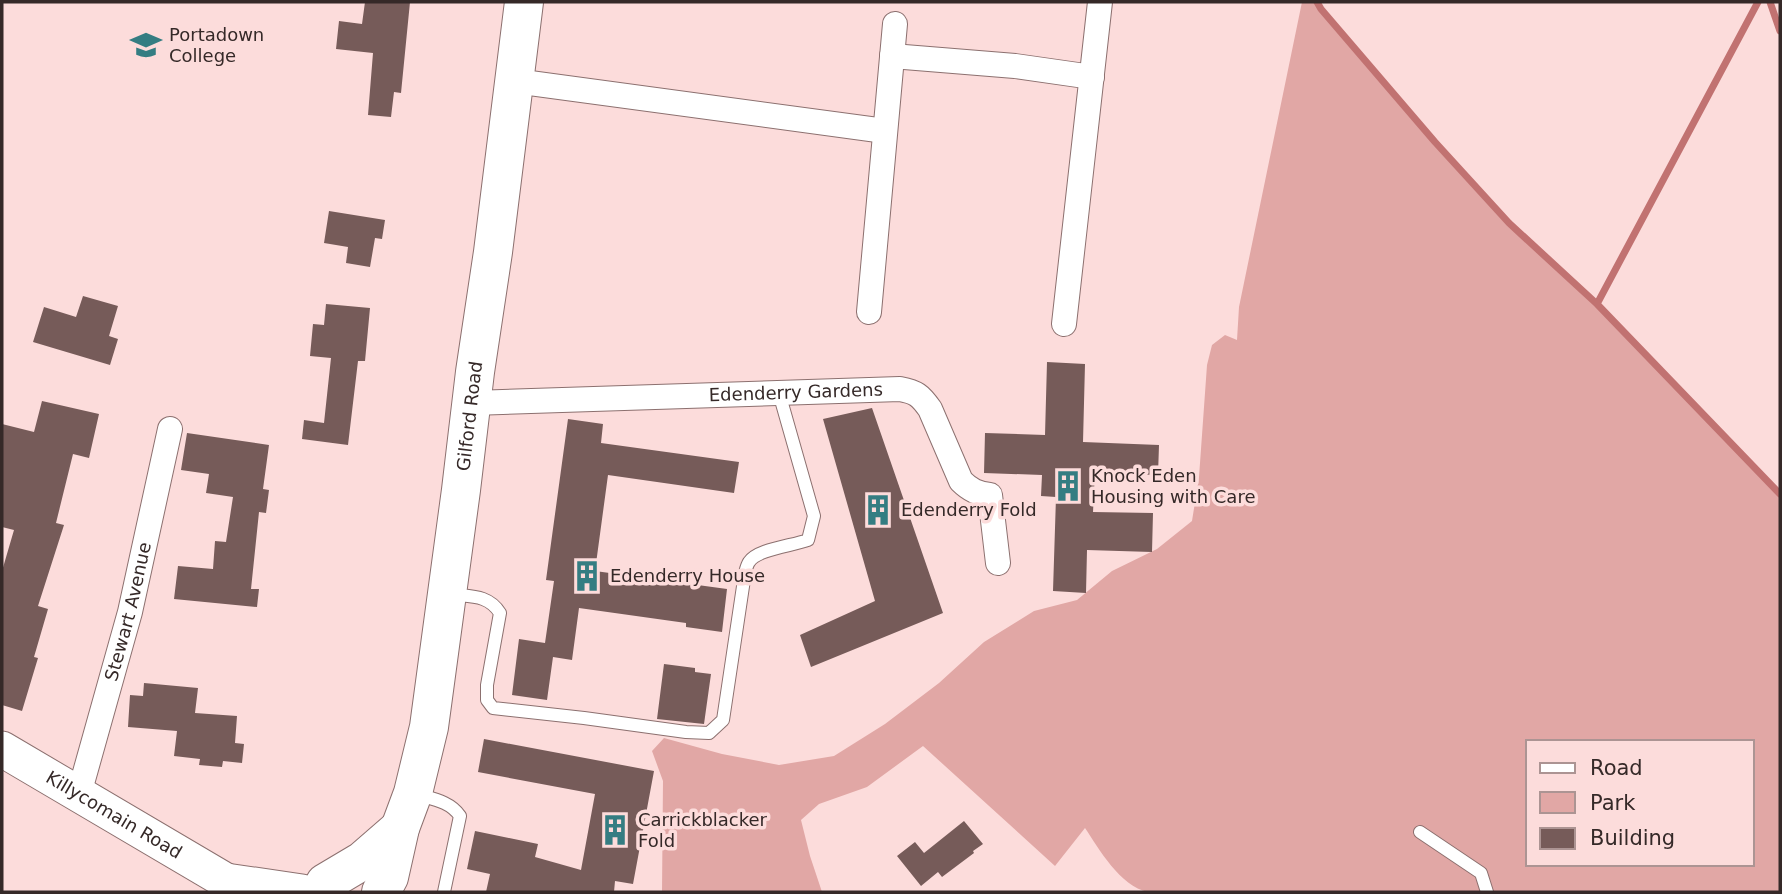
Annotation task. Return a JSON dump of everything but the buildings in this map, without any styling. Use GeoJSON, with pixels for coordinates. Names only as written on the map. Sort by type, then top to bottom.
{"type":"FeatureCollection","features":[{"type":"Feature","properties":{"kind":"main road","name":"Gilford Road"},"geometry":{"type":"LineString","coordinates":[[381,892],[389,877],[401,828],[414,793],[429,727],[524,2]]}},
{"type":"Feature","properties":{"kind":"main road","name":"Gilford Road"},"geometry":{"type":"LineString","coordinates":[[321,890],[362,861],[401,828]]}},
{"type":"Feature","properties":{"kind":"street"},"geometry":{"type":"LineString","coordinates":[[1064,324],[1100,2]]}},
{"type":"Feature","properties":{"kind":"street"},"geometry":{"type":"LineString","coordinates":[[869,312],[895,24]]}},
{"type":"Feature","properties":{"kind":"street"},"geometry":{"type":"LineString","coordinates":[[892,56],[1015,66],[1092,77]]}},
{"type":"Feature","properties":{"kind":"street"},"geometry":{"type":"LineString","coordinates":[[515,81],[885,131]]}},
{"type":"Feature","properties":{"kind":"street","name":"Edenderry Gardens"},"geometry":{"type":"LineString","coordinates":[[472,403],[900,389],[914,391],[930,409],[961,481],[969,489],[990,495],[998,564]]}},
{"type":"Feature","properties":{"kind":"street","name":"Stewart Avenue"},"geometry":{"type":"LineString","coordinates":[[79,794],[130,612],[170,429]]}},
{"type":"Feature","properties":{"kind":"street","name":"Killycomain Road"},"geometry":{"type":"LineString","coordinates":[[2,749],[233,887],[321,890]]}},
{"type":"Feature","properties":{"kind":"lane"},"geometry":{"type":"LineString","coordinates":[[446,593],[489,600],[500,613],[487,685],[487,700],[493,708],[709,733],[723,720],[749,561],[758,554],[808,540],[812,528],[814,516],[779,393]]}},
{"type":"Feature","properties":{"kind":"lane"},"geometry":{"type":"LineString","coordinates":[[414,793],[444,802],[460,816],[444,892]]}},
{"type":"Feature","properties":{"kind":"lane"},"geometry":{"type":"LineString","coordinates":[[1420,832],[1480,873],[1486,892]]}},
{"type":"Feature","properties":{"kind":"green space"},"geometry":{"type":"Polygon","coordinates":[[[1302,2],[1317,2],[1435,142],[1509,223],[1597,304],[1780,494],[1780,892],[1148,892],[1119,875],[1085,828],[1055,866],[923,746],[867,787],[819,804],[801,820],[822,892],[662,892],[663,781],[652,751],[664,738],[722,754],[779,765],[834,756],[885,724],[939,683],[984,642],[1034,611],[1077,600],[1112,571],[1157,549],[1192,521],[1199,477],[1207,365],[1212,345],[1225,335],[1237,340],[1239,307],[1302,2]]]}},
{"type":"Feature","properties":{"kind":"waterway"},"geometry":{"type":"LineString","coordinates":[[1317,2],[1435,142],[1509,223],[1597,304],[1780,494]]}},
{"type":"Feature","properties":{"kind":"waterway"},"geometry":{"type":"LineString","coordinates":[[1597,304],[1758,2]]}},
{"type":"Feature","properties":{"kind":"waterway"},"geometry":{"type":"LineString","coordinates":[[1770,2],[1780,31]]}},
{"type":"Feature","properties":{"kind":"place","name":"Portadown College"},"geometry":{"type":"Point","coordinates":[146,45]}},
{"type":"Feature","properties":{"kind":"place","name":"Knock Eden Housing with Care"},"geometry":{"type":"Point","coordinates":[1068,486]}},
{"type":"Feature","properties":{"kind":"place","name":"Edenderry Fold"},"geometry":{"type":"Point","coordinates":[878,510]}},
{"type":"Feature","properties":{"kind":"place","name":"Edenderry House"},"geometry":{"type":"Point","coordinates":[587,576]}},
{"type":"Feature","properties":{"kind":"place","name":"Carrickblacker Fold"},"geometry":{"type":"Point","coordinates":[615,830]}}]}
